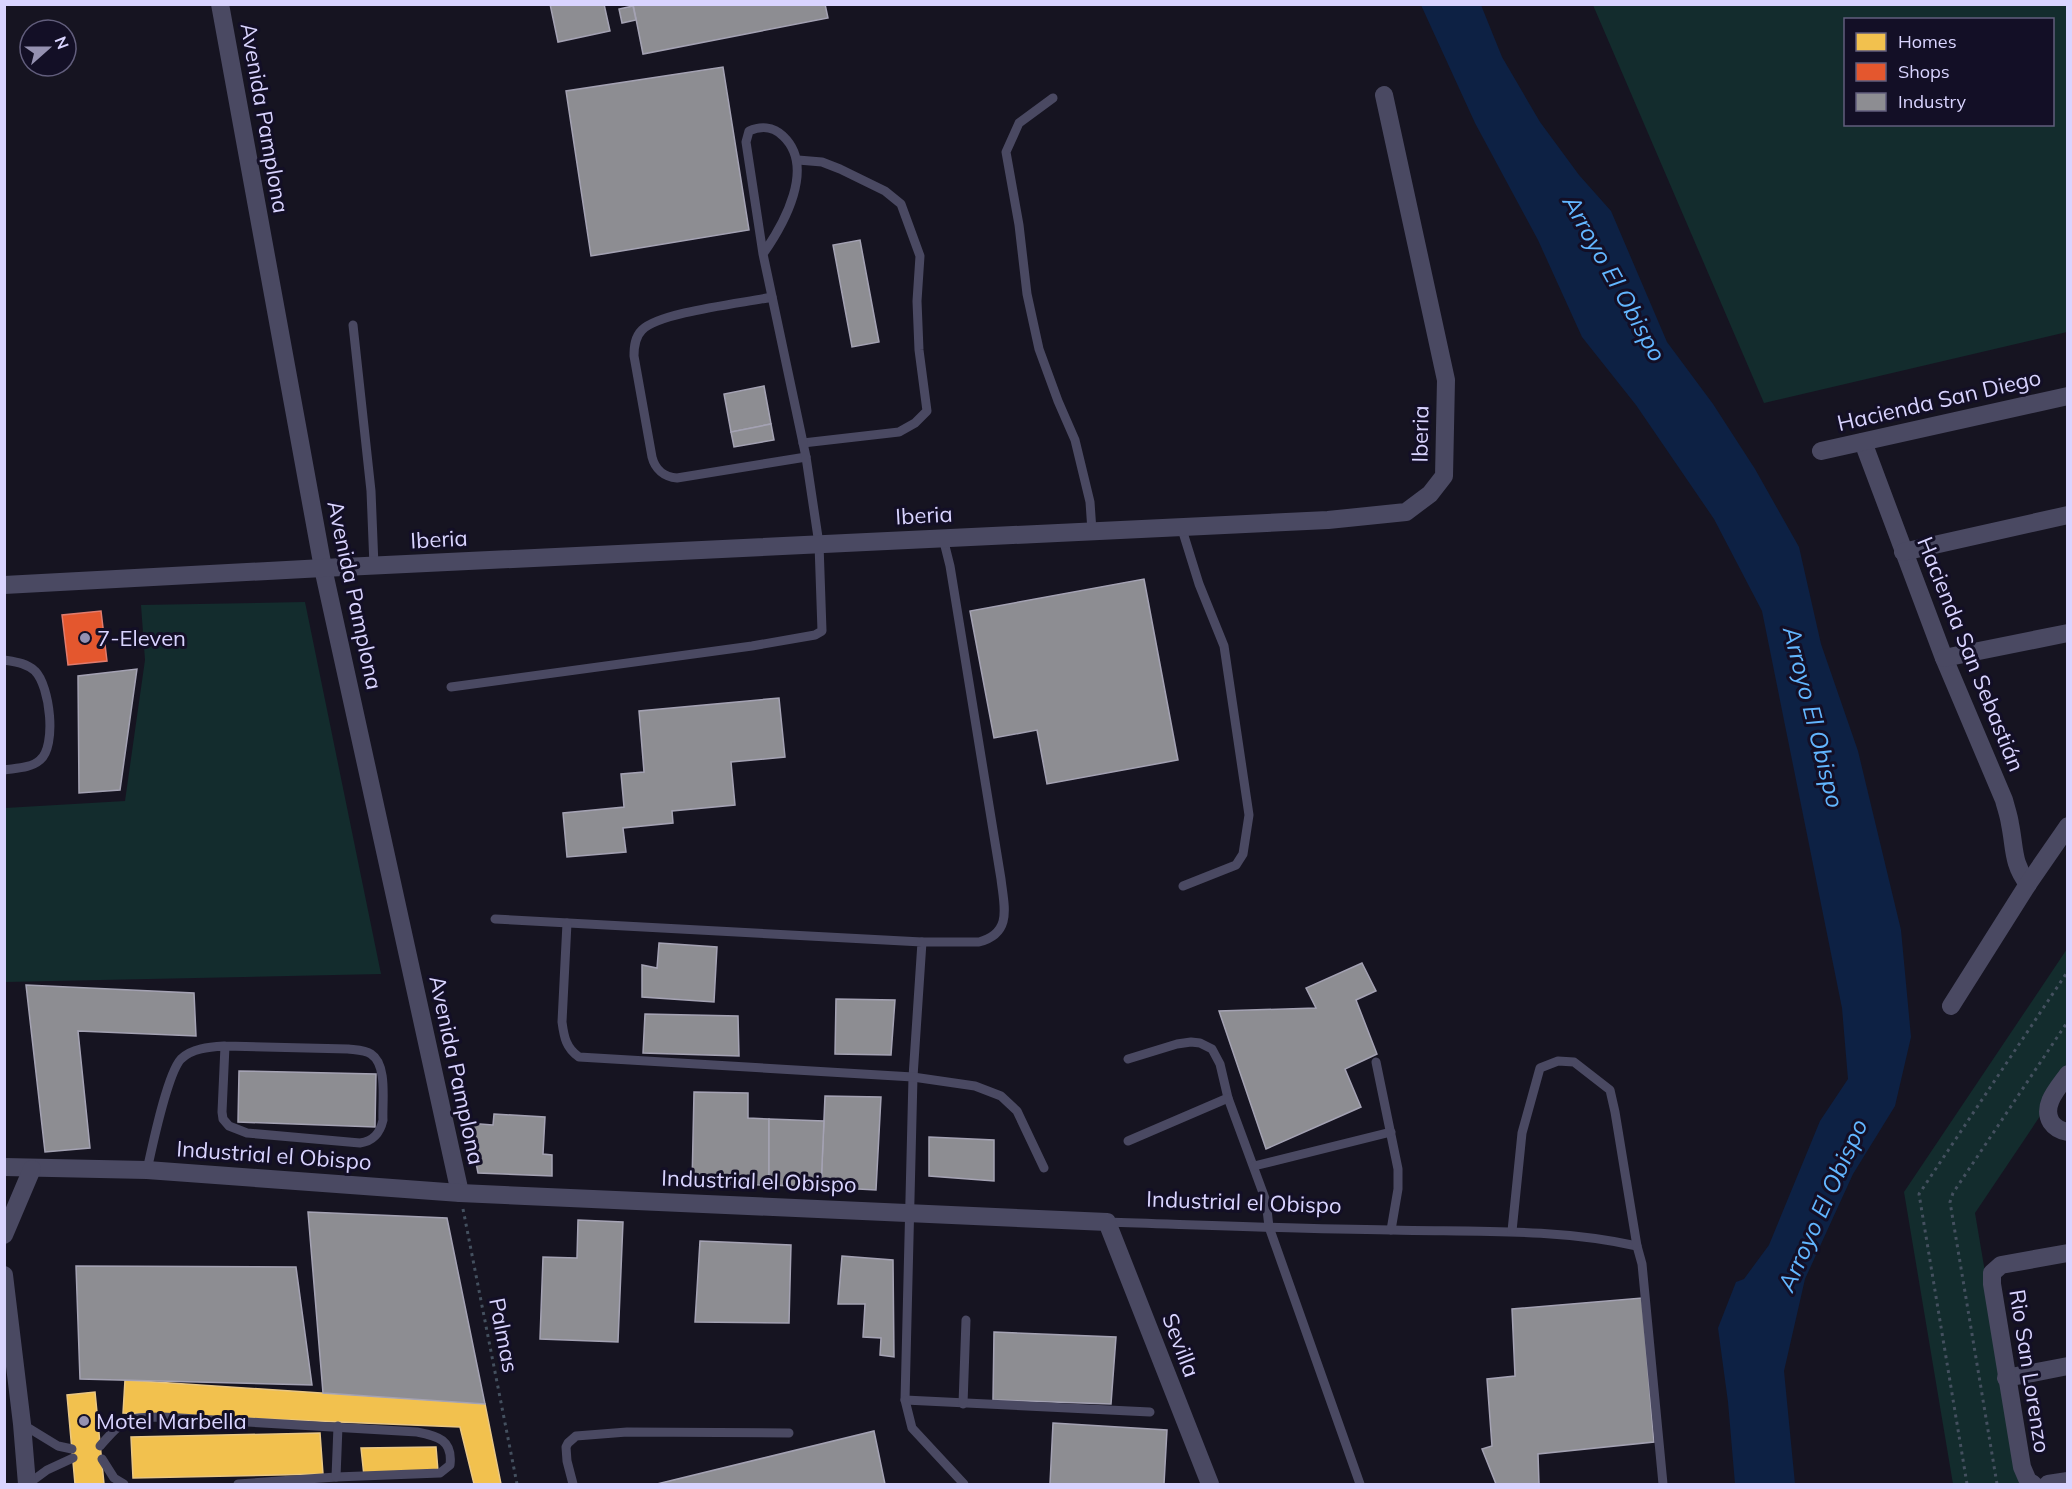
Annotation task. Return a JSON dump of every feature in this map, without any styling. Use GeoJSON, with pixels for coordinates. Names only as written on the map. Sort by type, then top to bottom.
{"type":"FeatureCollection","features":[{"type":"Feature","properties":{"kind":"street","name":"Avenida Pamplona"},"geometry":{"type":"LineString","coordinates":[[220,4],[323,568],[460,1193]]}},
{"type":"Feature","properties":{"kind":"street","name":"Iberia"},"geometry":{"type":"LineString","coordinates":[[4,585],[1328,520],[1406,512],[1430,494],[1444,476],[1446,380],[1384,95]]}},
{"type":"Feature","properties":{"kind":"street","name":"Hacienda San Diego"},"geometry":{"type":"LineString","coordinates":[[1821,451],[2067,396]]}},
{"type":"Feature","properties":{"kind":"street","name":"Hacienda San Sebastián"},"geometry":{"type":"LineString","coordinates":[[1863,441],[1944,658],[2004,800],[2014,856],[2019,872],[2028,884]]}},
{"type":"Feature","properties":{"kind":"street"},"geometry":{"type":"LineString","coordinates":[[1903,552],[2067,515]]}},
{"type":"Feature","properties":{"kind":"street"},"geometry":{"type":"LineString","coordinates":[[1944,658],[2066,638]]}},
{"type":"Feature","properties":{"kind":"street"},"geometry":{"type":"LineString","coordinates":[[1951,1006],[2067,826]]}},
{"type":"Feature","properties":{"kind":"street"},"geometry":{"type":"LineString","coordinates":[[2067,1074],[2051,1100],[2048,1114],[2052,1124],[2061,1131],[2067,1132]]}},
{"type":"Feature","properties":{"kind":"street","name":"Industrial el Obispo"},"geometry":{"type":"LineString","coordinates":[[4,1167],[147,1170],[460,1193],[1107,1222]]}},
{"type":"Feature","properties":{"kind":"street"},"geometry":{"type":"LineString","coordinates":[[4,1235],[32,1169]]}},
{"type":"Feature","properties":{"kind":"street","name":"Sevilla"},"geometry":{"type":"LineString","coordinates":[[1107,1222],[1210,1485]]}},
{"type":"Feature","properties":{"kind":"street","name":"Rio San Lorenzo"},"geometry":{"type":"LineString","coordinates":[[2033,1485],[2028,1481],[2022,1467],[1992,1284],[1993,1270],[2001,1265],[2067,1253]]}},
{"type":"Feature","properties":{"kind":"street"},"geometry":{"type":"LineString","coordinates":[[4,1275],[28,1485]]}},
{"type":"Feature","properties":{"kind":"street"},"geometry":{"type":"LineString","coordinates":[[2006,1378],[2067,1366]]}},
{"type":"Feature","properties":{"kind":"street"},"geometry":{"type":"LineString","coordinates":[[2048,1485],[2067,1481]]}},
{"type":"Feature","properties":{"kind":"lane"},"geometry":{"type":"LineString","coordinates":[[1053,98],[1019,123],[1006,152],[1019,225],[1027,294],[1037,338],[1058,401],[1075,440],[1090,502],[1092,531]]}},
{"type":"Feature","properties":{"kind":"lane"},"geometry":{"type":"LineString","coordinates":[[450,687],[752,646],[815,635],[822,631],[819,544],[806,457],[762,254],[746,142],[749,131],[767,128],[781,133],[791,144],[798,160],[798,176],[783,220],[762,254]]}},
{"type":"Feature","properties":{"kind":"lane"},"geometry":{"type":"LineString","coordinates":[[798,160],[822,162],[840,169],[885,191],[901,204],[920,256],[917,301],[919,350],[927,411],[915,423],[899,432],[803,443]]}},
{"type":"Feature","properties":{"kind":"lane"},"geometry":{"type":"LineString","coordinates":[[772,297],[672,316],[642,330],[634,346],[634,356],[652,457],[658,470],[677,478],[806,457]]}},
{"type":"Feature","properties":{"kind":"lane"},"geometry":{"type":"LineString","coordinates":[[353,325],[371,491],[374,566]]}},
{"type":"Feature","properties":{"kind":"lane"},"geometry":{"type":"LineString","coordinates":[[1181,526],[1199,584],[1224,646],[1249,814],[1244,854],[1236,865],[1183,886]]}},
{"type":"Feature","properties":{"kind":"lane"},"geometry":{"type":"LineString","coordinates":[[495,919],[922,942],[979,942],[998,933],[1004,924],[1005,916],[999,868],[944,538]]}},
{"type":"Feature","properties":{"kind":"lane"},"geometry":{"type":"LineString","coordinates":[[4,660],[24,663],[36,672],[45,689],[50,716],[49,748],[42,759],[30,766],[4,770]]}},
{"type":"Feature","properties":{"kind":"lane"},"geometry":{"type":"LineString","coordinates":[[567,923],[562,1022],[564,1037],[570,1050],[579,1057],[913,1077],[975,1086],[1001,1095],[1017,1111],[1044,1168]]}},
{"type":"Feature","properties":{"kind":"lane"},"geometry":{"type":"LineString","coordinates":[[922,942],[913,1077],[905,1400],[912,1428],[964,1485]]}},
{"type":"Feature","properties":{"kind":"lane"},"geometry":{"type":"LineString","coordinates":[[1128,1059],[1177,1044],[1200,1042],[1212,1049],[1216,1055],[1228,1098],[1266,1201],[1269,1227],[1359,1485]]}},
{"type":"Feature","properties":{"kind":"lane"},"geometry":{"type":"LineString","coordinates":[[147,1170],[158,1121],[177,1064],[195,1051],[225,1046],[348,1049],[372,1054],[382,1070],[381,1127],[376,1137],[368,1142],[360,1143],[238,1131],[223,1119],[225,1046]]}},
{"type":"Feature","properties":{"kind":"lane"},"geometry":{"type":"LineString","coordinates":[[1512,1231],[1522,1133],[1540,1068],[1558,1061],[1574,1062],[1610,1090],[1615,1112],[1642,1264],[1663,1485]]}},
{"type":"Feature","properties":{"kind":"lane"},"geometry":{"type":"LineString","coordinates":[[1376,1062],[1398,1169],[1398,1189],[1391,1230]]}},
{"type":"Feature","properties":{"kind":"lane"},"geometry":{"type":"LineString","coordinates":[[1128,1141],[1228,1098]]}},
{"type":"Feature","properties":{"kind":"lane"},"geometry":{"type":"LineString","coordinates":[[1254,1166],[1391,1132]]}},
{"type":"Feature","properties":{"kind":"lane","name":"Industrial el Obispo"},"geometry":{"type":"LineString","coordinates":[[1107,1222],[1512,1231],[1637,1246]]}},
{"type":"Feature","properties":{"kind":"lane"},"geometry":{"type":"LineString","coordinates":[[963,1404],[966,1320]]}},
{"type":"Feature","properties":{"kind":"lane"},"geometry":{"type":"LineString","coordinates":[[905,1400],[1150,1412]]}},
{"type":"Feature","properties":{"kind":"lane"},"geometry":{"type":"LineString","coordinates":[[100,1446],[128,1419],[141,1417],[338,1426],[433,1435],[446,1444],[451,1459],[450,1465],[440,1473],[336,1477],[238,1485]]}},
{"type":"Feature","properties":{"kind":"lane"},"geometry":{"type":"LineString","coordinates":[[22,1424],[72,1453],[28,1485]]}},
{"type":"Feature","properties":{"kind":"lane"},"geometry":{"type":"LineString","coordinates":[[336,1477],[338,1426]]}},
{"type":"Feature","properties":{"kind":"lane"},"geometry":{"type":"LineString","coordinates":[[573,1485],[566,1448],[576,1436],[627,1432],[789,1434]]}},
{"type":"Feature","properties":{"kind":"lane"},"geometry":{"type":"LineString","coordinates":[[102,1459],[114,1478],[124,1485]]}},
{"type":"Feature","properties":{"kind":"path"},"geometry":{"type":"LineString","coordinates":[[1966,1485],[1919,1194],[2067,971]]}},
{"type":"Feature","properties":{"kind":"path"},"geometry":{"type":"LineString","coordinates":[[1997,1485],[1950,1202],[1953,1193],[2067,1022]]}},
{"type":"Feature","properties":{"kind":"path","name":"Palmas"},"geometry":{"type":"LineString","coordinates":[[460,1193],[517,1485]]}},
{"type":"Feature","properties":{"kind":"green space"},"geometry":{"type":"Polygon","coordinates":[[[1593,5],[2067,5],[2067,332],[1764,403],[1593,5]]]}},
{"type":"Feature","properties":{"kind":"green space"},"geometry":{"type":"Polygon","coordinates":[[[305,602],[381,974],[5,982],[5,808],[125,801],[145,660],[141,605],[305,602]]]}},
{"type":"Feature","properties":{"kind":"green space"},"geometry":{"type":"Polygon","coordinates":[[[2067,949],[2067,1076],[1975,1213],[2021,1484],[1953,1484],[1904,1192],[2067,949]]]}},
{"type":"Feature","properties":{"kind":"water","name":"Arroyo El Obispo"},"geometry":{"type":"Polygon","coordinates":[[[1421,5],[1481,5],[1502,57],[1540,122],[1579,175],[1611,211],[1667,342],[1713,404],[1755,469],[1799,547],[1821,644],[1858,751],[1901,930],[1911,1037],[1895,1106],[1853,1174],[1805,1279],[1784,1371],[1795,1484],[1735,1484],[1728,1402],[1718,1328],[1736,1282],[1744,1279],[1769,1245],[1820,1121],[1848,1079],[1842,1008],[1762,611],[1714,519],[1636,405],[1582,337],[1538,240],[1475,123],[1421,5]]]}},
{"type":"Feature","properties":{"kind":"building: Homes"},"geometry":{"type":"Polygon","coordinates":[[[125,1380],[485,1404],[501,1484],[474,1484],[460,1427],[123,1413],[125,1380]]]}},
{"type":"Feature","properties":{"kind":"building: Homes","name":"Motel Marbella"},"geometry":{"type":"Polygon","coordinates":[[[95,1392],[104,1484],[75,1484],[67,1395],[95,1392]]]}},
{"type":"Feature","properties":{"kind":"building: Homes"},"geometry":{"type":"Polygon","coordinates":[[[320,1433],[323,1474],[133,1478],[131,1437],[320,1433]]]}},
{"type":"Feature","properties":{"kind":"building: Homes"},"geometry":{"type":"Polygon","coordinates":[[[436,1447],[438,1471],[364,1476],[361,1448],[436,1447]]]}},
{"type":"Feature","properties":{"kind":"building: Shops","name":"7-Eleven"},"geometry":{"type":"Polygon","coordinates":[[[101,611],[107,661],[68,665],[62,615],[101,611]]]}},
{"type":"Feature","properties":{"kind":"building: Industry"},"geometry":{"type":"Polygon","coordinates":[[[550,4],[604,4],[610,31],[558,42],[550,4]]]}},
{"type":"Feature","properties":{"kind":"building: Industry"},"geometry":{"type":"Polygon","coordinates":[[[633,4],[825,4],[828,18],[643,54],[633,4]]]}},
{"type":"Feature","properties":{"kind":"building: Industry"},"geometry":{"type":"Polygon","coordinates":[[[633,6],[636,20],[622,23],[619,9],[633,6]]]}},
{"type":"Feature","properties":{"kind":"building: Industry"},"geometry":{"type":"Polygon","coordinates":[[[723,67],[749,230],[591,256],[566,91],[723,67]]]}},
{"type":"Feature","properties":{"kind":"building: Industry"},"geometry":{"type":"Polygon","coordinates":[[[860,240],[879,342],[852,347],[833,245],[860,240]]]}},
{"type":"Feature","properties":{"kind":"building: Industry"},"geometry":{"type":"Polygon","coordinates":[[[764,386],[771,424],[731,432],[724,394],[764,386]]]}},
{"type":"Feature","properties":{"kind":"building: Industry"},"geometry":{"type":"Polygon","coordinates":[[[771,424],[774,440],[734,447],[731,432],[771,424]]]}},
{"type":"Feature","properties":{"kind":"building: Industry"},"geometry":{"type":"Polygon","coordinates":[[[1144,579],[1178,760],[1047,784],[1037,730],[994,738],[970,611],[1144,579]]]}},
{"type":"Feature","properties":{"kind":"building: Industry"},"geometry":{"type":"Polygon","coordinates":[[[137,669],[120,790],[79,793],[78,676],[137,669]]]}},
{"type":"Feature","properties":{"kind":"building: Industry"},"geometry":{"type":"Polygon","coordinates":[[[779,698],[785,757],[731,762],[735,805],[672,811],[673,823],[623,828],[626,852],[567,857],[563,813],[624,807],[621,774],[644,772],[639,711],[779,698]]]}},
{"type":"Feature","properties":{"kind":"building: Industry"},"geometry":{"type":"Polygon","coordinates":[[[659,943],[717,947],[714,1002],[642,997],[642,965],[657,968],[659,943]]]}},
{"type":"Feature","properties":{"kind":"building: Industry"},"geometry":{"type":"Polygon","coordinates":[[[1362,963],[1376,991],[1356,1000],[1377,1054],[1345,1069],[1361,1107],[1266,1149],[1219,1011],[1316,1008],[1306,988],[1362,963]]]}},
{"type":"Feature","properties":{"kind":"building: Industry"},"geometry":{"type":"Polygon","coordinates":[[[26,985],[194,993],[196,1036],[78,1031],[90,1148],[45,1152],[26,985]]]}},
{"type":"Feature","properties":{"kind":"building: Industry"},"geometry":{"type":"Polygon","coordinates":[[[836,999],[895,1000],[891,1055],[835,1054],[836,999]]]}},
{"type":"Feature","properties":{"kind":"building: Industry"},"geometry":{"type":"Polygon","coordinates":[[[645,1014],[738,1016],[739,1056],[643,1053],[645,1014]]]}},
{"type":"Feature","properties":{"kind":"building: Industry"},"geometry":{"type":"Polygon","coordinates":[[[239,1071],[376,1074],[375,1127],[238,1122],[239,1071]]]}},
{"type":"Feature","properties":{"kind":"building: Industry"},"geometry":{"type":"Polygon","coordinates":[[[694,1092],[748,1093],[748,1118],[769,1119],[769,1185],[692,1184],[694,1092]]]}},
{"type":"Feature","properties":{"kind":"building: Industry"},"geometry":{"type":"Polygon","coordinates":[[[825,1096],[881,1097],[876,1190],[821,1187],[825,1096]]]}},
{"type":"Feature","properties":{"kind":"building: Industry"},"geometry":{"type":"Polygon","coordinates":[[[494,1114],[545,1117],[543,1154],[552,1155],[552,1176],[478,1173],[468,1123],[493,1125],[494,1114]]]}},
{"type":"Feature","properties":{"kind":"building: Industry"},"geometry":{"type":"Polygon","coordinates":[[[769,1119],[824,1121],[821,1187],[769,1185],[769,1119]]]}},
{"type":"Feature","properties":{"kind":"building: Industry"},"geometry":{"type":"Polygon","coordinates":[[[929,1137],[994,1140],[994,1181],[929,1176],[929,1137]]]}},
{"type":"Feature","properties":{"kind":"building: Industry"},"geometry":{"type":"Polygon","coordinates":[[[308,1212],[447,1218],[485,1404],[323,1393],[308,1212]]]}},
{"type":"Feature","properties":{"kind":"building: Industry"},"geometry":{"type":"Polygon","coordinates":[[[578,1220],[623,1222],[618,1342],[540,1339],[543,1257],[577,1258],[578,1220]]]}},
{"type":"Feature","properties":{"kind":"building: Industry"},"geometry":{"type":"Polygon","coordinates":[[[700,1241],[791,1245],[789,1323],[695,1322],[700,1241]]]}},
{"type":"Feature","properties":{"kind":"building: Industry"},"geometry":{"type":"Polygon","coordinates":[[[842,1256],[893,1260],[894,1357],[880,1355],[881,1338],[863,1337],[865,1304],[838,1304],[842,1256]]]}},
{"type":"Feature","properties":{"kind":"building: Industry"},"geometry":{"type":"Polygon","coordinates":[[[76,1266],[296,1267],[312,1385],[80,1379],[76,1266]]]}},
{"type":"Feature","properties":{"kind":"building: Industry"},"geometry":{"type":"Polygon","coordinates":[[[1642,1298],[1654,1442],[1538,1454],[1539,1484],[1496,1484],[1482,1449],[1492,1446],[1487,1379],[1515,1376],[1512,1309],[1642,1298]]]}},
{"type":"Feature","properties":{"kind":"building: Industry"},"geometry":{"type":"Polygon","coordinates":[[[994,1332],[1116,1337],[1111,1404],[993,1400],[994,1332]]]}},
{"type":"Feature","properties":{"kind":"building: Industry"},"geometry":{"type":"Polygon","coordinates":[[[1053,1423],[1167,1430],[1164,1484],[1050,1484],[1053,1423]]]}},
{"type":"Feature","properties":{"kind":"building: Industry"},"geometry":{"type":"Polygon","coordinates":[[[874,1431],[885,1484],[657,1484],[874,1431]]]}},
{"type":"Feature","properties":{"kind":"place","name":"7-Eleven"},"geometry":{"type":"Point","coordinates":[85,638]}},
{"type":"Feature","properties":{"kind":"place","name":"Motel Marbella"},"geometry":{"type":"Point","coordinates":[84,1421]}}]}
